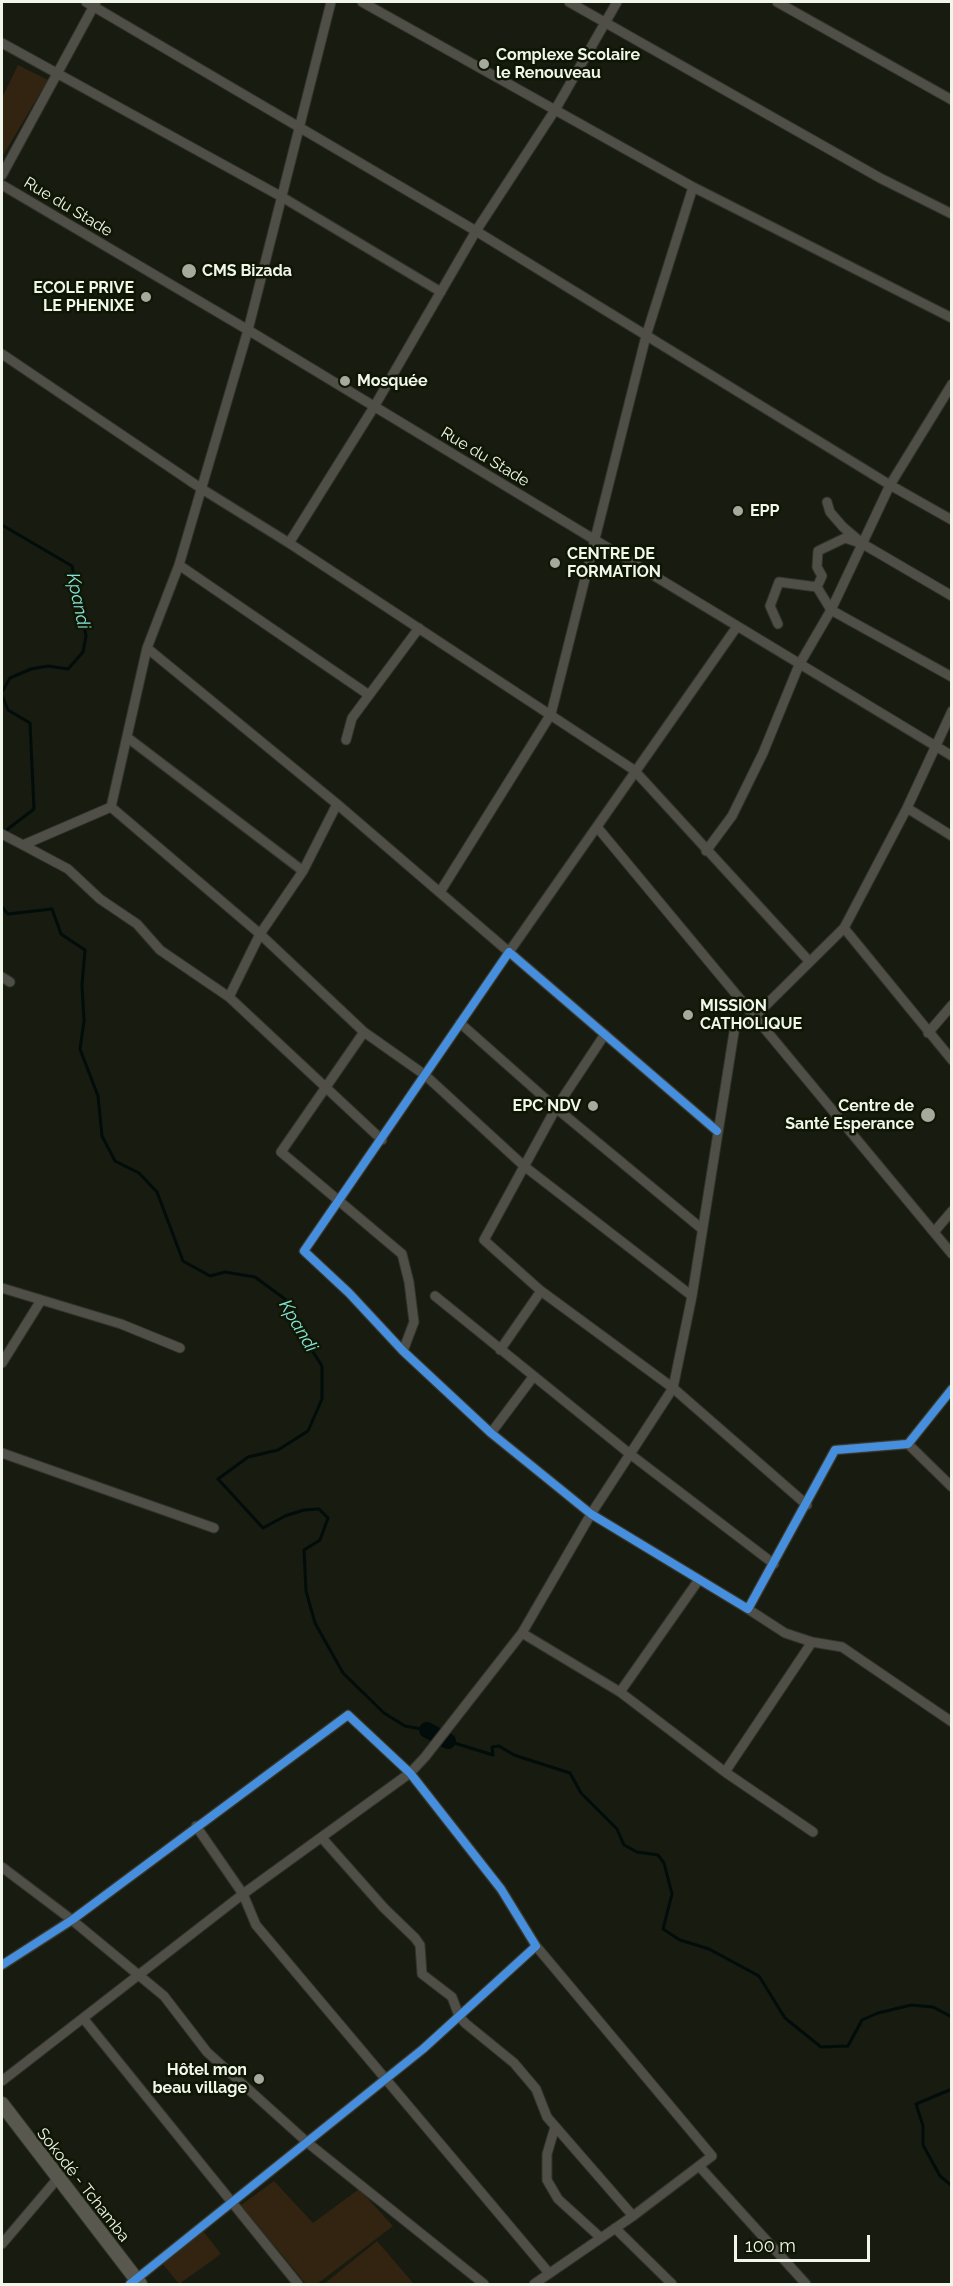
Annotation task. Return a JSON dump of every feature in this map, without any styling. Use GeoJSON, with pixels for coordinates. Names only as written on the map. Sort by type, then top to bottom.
{"type":"FeatureCollection","features":[{"type":"Feature","properties":{"kind":"main road","name":"Sokodé - Tchamba"},"geometry":{"type":"LineString","coordinates":[[2,2104],[136,2283]]}},
{"type":"Feature","properties":{"kind":"street"},"geometry":{"type":"LineString","coordinates":[[111,807],[147,648],[178,565],[248,330],[331,2]]}},
{"type":"Feature","properties":{"kind":"street"},"geometry":{"type":"LineString","coordinates":[[362,2],[693,187],[951,318]]}},
{"type":"Feature","properties":{"kind":"street"},"geometry":{"type":"LineString","coordinates":[[569,2],[880,178],[951,214]]}},
{"type":"Feature","properties":{"kind":"street"},"geometry":{"type":"LineString","coordinates":[[289,543],[374,407],[476,231],[555,110],[616,2]]}},
{"type":"Feature","properties":{"kind":"street"},"geometry":{"type":"LineString","coordinates":[[777,2],[951,100]]}},
{"type":"Feature","properties":{"kind":"street"},"geometry":{"type":"LineString","coordinates":[[2,175],[57,74],[92,3],[476,231],[890,485],[951,520]]}},
{"type":"Feature","properties":{"kind":"street"},"geometry":{"type":"LineString","coordinates":[[2,43],[282,196],[441,292]]}},
{"type":"Feature","properties":{"kind":"street","name":"Rue du Stade"},"geometry":{"type":"LineString","coordinates":[[2,185],[248,330],[736,628],[951,756]]}},
{"type":"Feature","properties":{"kind":"street"},"geometry":{"type":"LineString","coordinates":[[440,892],[551,714],[646,336],[693,187]]}},
{"type":"Feature","properties":{"kind":"street"},"geometry":{"type":"LineString","coordinates":[[2,354],[202,489],[289,543],[634,770],[809,961]]}},
{"type":"Feature","properties":{"kind":"street"},"geometry":{"type":"LineString","coordinates":[[706,850],[732,816],[763,753],[799,665],[831,610],[890,485],[951,384]]}},
{"type":"Feature","properties":{"kind":"street"},"geometry":{"type":"LineString","coordinates":[[828,502],[830,512],[863,544],[951,596]]}},
{"type":"Feature","properties":{"kind":"street"},"geometry":{"type":"LineString","coordinates":[[817,587],[822,576],[817,567],[818,551],[822,547],[845,538],[863,544]]}},
{"type":"Feature","properties":{"kind":"street"},"geometry":{"type":"LineString","coordinates":[[178,565],[369,694]]}},
{"type":"Feature","properties":{"kind":"street"},"geometry":{"type":"LineString","coordinates":[[778,624],[770,606],[779,582],[817,587]]}},
{"type":"Feature","properties":{"kind":"street"},"geometry":{"type":"LineString","coordinates":[[817,587],[831,610],[951,677]]}},
{"type":"Feature","properties":{"kind":"street"},"geometry":{"type":"LineString","coordinates":[[346,740],[349,724],[419,628]]}},
{"type":"Feature","properties":{"kind":"street"},"geometry":{"type":"LineString","coordinates":[[736,628],[634,770],[304,1251],[349,1293],[403,1351],[491,1434],[591,1514],[785,1634],[842,1647],[951,1722]]}},
{"type":"Feature","properties":{"kind":"street"},"geometry":{"type":"LineString","coordinates":[[147,648],[337,804],[717,1131]]}},
{"type":"Feature","properties":{"kind":"street"},"geometry":{"type":"LineString","coordinates":[[2,2080],[243,1894],[410,1773],[522,1633],[591,1514],[673,1388],[692,1296],[735,1026],[755,1016],[844,928],[907,808],[937,747],[951,711]]}},
{"type":"Feature","properties":{"kind":"street"},"geometry":{"type":"LineString","coordinates":[[128,738],[303,871]]}},
{"type":"Feature","properties":{"kind":"street"},"geometry":{"type":"LineString","coordinates":[[229,997],[260,934],[303,871],[337,804]]}},
{"type":"Feature","properties":{"kind":"street"},"geometry":{"type":"LineString","coordinates":[[23,845],[111,807]]}},
{"type":"Feature","properties":{"kind":"street"},"geometry":{"type":"LineString","coordinates":[[111,807],[260,934],[364,1032],[425,1075],[524,1166],[692,1296]]}},
{"type":"Feature","properties":{"kind":"street"},"geometry":{"type":"LineString","coordinates":[[907,808],[951,836]]}},
{"type":"Feature","properties":{"kind":"street"},"geometry":{"type":"LineString","coordinates":[[597,827],[951,1254]]}},
{"type":"Feature","properties":{"kind":"street"},"geometry":{"type":"LineString","coordinates":[[2,834],[68,869],[100,899],[137,924],[160,950],[229,997],[324,1089],[382,1140]]}},
{"type":"Feature","properties":{"kind":"street"},"geometry":{"type":"LineString","coordinates":[[844,928],[951,1060]]}},
{"type":"Feature","properties":{"kind":"street"},"geometry":{"type":"LineString","coordinates":[[928,1033],[951,1005]]}},
{"type":"Feature","properties":{"kind":"street"},"geometry":{"type":"LineString","coordinates":[[460,1023],[556,1108],[702,1229]]}},
{"type":"Feature","properties":{"kind":"street"},"geometry":{"type":"LineString","coordinates":[[364,1032],[281,1152],[402,1254],[409,1282],[414,1322],[403,1351]]}},
{"type":"Feature","properties":{"kind":"street"},"geometry":{"type":"LineString","coordinates":[[605,1034],[556,1108],[484,1240],[541,1291],[673,1388],[807,1505]]}},
{"type":"Feature","properties":{"kind":"street"},"geometry":{"type":"LineString","coordinates":[[934,1232],[951,1211]]}},
{"type":"Feature","properties":{"kind":"street"},"geometry":{"type":"LineString","coordinates":[[2,1288],[40,1302],[121,1324],[180,1348]]}},
{"type":"Feature","properties":{"kind":"street"},"geometry":{"type":"LineString","coordinates":[[500,1350],[541,1291]]}},
{"type":"Feature","properties":{"kind":"street"},"geometry":{"type":"LineString","coordinates":[[435,1296],[532,1377],[774,1564]]}},
{"type":"Feature","properties":{"kind":"street"},"geometry":{"type":"LineString","coordinates":[[2,1363],[40,1302]]}},
{"type":"Feature","properties":{"kind":"street"},"geometry":{"type":"LineString","coordinates":[[491,1434],[532,1377]]}},
{"type":"Feature","properties":{"kind":"street"},"geometry":{"type":"LineString","coordinates":[[748,1609],[807,1505],[835,1450],[908,1444],[951,1389]]}},
{"type":"Feature","properties":{"kind":"street"},"geometry":{"type":"LineString","coordinates":[[908,1444],[951,1487]]}},
{"type":"Feature","properties":{"kind":"street"},"geometry":{"type":"LineString","coordinates":[[2,1453],[214,1528]]}},
{"type":"Feature","properties":{"kind":"street"},"geometry":{"type":"LineString","coordinates":[[620,1692],[698,1581]]}},
{"type":"Feature","properties":{"kind":"street"},"geometry":{"type":"LineString","coordinates":[[522,1633],[620,1692],[725,1772],[813,1832]]}},
{"type":"Feature","properties":{"kind":"street"},"geometry":{"type":"LineString","coordinates":[[725,1772],[812,1642]]}},
{"type":"Feature","properties":{"kind":"street"},"geometry":{"type":"LineString","coordinates":[[2,1965],[72,1920],[348,1715],[410,1773],[501,1889],[536,1946],[712,2156],[633,2216],[534,2284]]}},
{"type":"Feature","properties":{"kind":"street"},"geometry":{"type":"LineString","coordinates":[[196,1826],[243,1894],[256,1925],[549,2273]]}},
{"type":"Feature","properties":{"kind":"street"},"geometry":{"type":"LineString","coordinates":[[322,1838],[384,1908],[415,1938],[420,1946],[422,1974],[453,1997],[459,2016],[514,2063],[536,2089],[547,2117],[633,2216]]}},
{"type":"Feature","properties":{"kind":"street"},"geometry":{"type":"LineString","coordinates":[[2,1868],[72,1920],[164,1996],[207,2052],[308,2143],[484,2284]]}},
{"type":"Feature","properties":{"kind":"street"},"geometry":{"type":"LineString","coordinates":[[136,2283],[386,2078],[536,1946]]}},
{"type":"Feature","properties":{"kind":"street"},"geometry":{"type":"LineString","coordinates":[[83,2018],[298,2284]]}},
{"type":"Feature","properties":{"kind":"street"},"geometry":{"type":"LineString","coordinates":[[555,2127],[547,2154],[547,2180],[558,2199],[601,2238]]}},
{"type":"Feature","properties":{"kind":"street"},"geometry":{"type":"LineString","coordinates":[[699,2166],[806,2284]]}},
{"type":"Feature","properties":{"kind":"street"},"geometry":{"type":"LineString","coordinates":[[2,2244],[58,2178]]}},
{"type":"Feature","properties":{"kind":"street"},"geometry":{"type":"LineString","coordinates":[[615,2228],[672,2284]]}},
{"type":"Feature","properties":{"kind":"shaded area"},"geometry":{"type":"Polygon","coordinates":[[[18,65],[48,80],[2,157],[2,98],[18,65]]]}},
{"type":"Feature","properties":{"kind":"shaded area"},"geometry":{"type":"Polygon","coordinates":[[[274,2181],[313,2223],[359,2189],[393,2226],[317,2284],[306,2284],[241,2205],[274,2181]]]}},
{"type":"Feature","properties":{"kind":"shaded area"},"geometry":{"type":"Polygon","coordinates":[[[203,2231],[221,2254],[179,2284],[162,2263],[203,2231]]]}},
{"type":"Feature","properties":{"kind":"shaded area"},"geometry":{"type":"Polygon","coordinates":[[[377,2241],[414,2284],[324,2284],[377,2241]]]}},
{"type":"Feature","properties":{"kind":"waterway","name":"Kpandi"},"geometry":{"type":"LineString","coordinates":[[2,525],[72,566],[86,636],[83,652],[68,669],[48,666],[31,669],[10,678],[2,692]]}},
{"type":"Feature","properties":{"kind":"waterway","name":"Kpandi"},"geometry":{"type":"LineString","coordinates":[[2,695],[8,710],[30,723],[34,809],[4,832]]}},
{"type":"Feature","properties":{"kind":"waterway","name":"Kpandi"},"geometry":{"type":"LineString","coordinates":[[2,907],[8,914],[52,909],[61,934],[85,950],[82,985],[84,1021],[80,1049],[98,1096],[102,1136],[115,1161],[139,1173],[157,1192],[183,1261],[210,1276],[225,1272],[255,1277],[285,1299],[302,1335],[322,1366],[322,1399],[308,1431],[278,1450],[248,1457],[218,1479],[263,1528],[285,1516],[304,1510],[319,1509],[328,1518],[320,1540],[304,1550],[306,1591],[315,1623],[343,1673],[384,1713],[405,1726],[427,1730]]}},
{"type":"Feature","properties":{"kind":"waterway"},"geometry":{"type":"LineString","coordinates":[[427,1730],[448,1741]]}},
{"type":"Feature","properties":{"kind":"waterway"},"geometry":{"type":"LineString","coordinates":[[448,1741],[493,1755],[492,1747],[499,1746],[514,1755],[570,1773],[581,1793],[617,1829],[624,1845],[637,1852],[658,1855],[664,1863],[672,1894],[663,1929],[680,1940],[709,1949],[759,1976],[785,2018],[821,2047],[848,2046],[862,2020],[878,2013],[911,2005],[933,2007],[952,2017]]}},
{"type":"Feature","properties":{"kind":"waterway"},"geometry":{"type":"LineString","coordinates":[[952,2089],[916,2104],[923,2126],[923,2145],[940,2176],[952,2186]]}},
{"type":"Feature","properties":{"kind":"cycle path"},"geometry":{"type":"LineString","coordinates":[[717,1131],[509,952],[304,1251],[349,1293],[403,1351],[491,1433],[591,1514],[748,1609],[835,1450],[908,1444],[952,1389]]}},
{"type":"Feature","properties":{"kind":"cycle path"},"geometry":{"type":"LineString","coordinates":[[2,1965],[72,1920],[348,1715],[410,1773],[501,1889],[536,1946],[423,2049],[130,2284]]}},
{"type":"Feature","properties":{"kind":"place","name":"Complexe Scolaire le Renouveau"},"geometry":{"type":"Point","coordinates":[484,64]}},
{"type":"Feature","properties":{"kind":"place","name":"CMS Bizada"},"geometry":{"type":"Point","coordinates":[189,271]}},
{"type":"Feature","properties":{"kind":"place","name":"ECOLE PRIVE LE PHENIXE"},"geometry":{"type":"Point","coordinates":[146,297]}},
{"type":"Feature","properties":{"kind":"place","name":"Mosquée"},"geometry":{"type":"Point","coordinates":[345,381]}},
{"type":"Feature","properties":{"kind":"place","name":"EPP"},"geometry":{"type":"Point","coordinates":[738,511]}},
{"type":"Feature","properties":{"kind":"place","name":"CENTRE DE FORMATION"},"geometry":{"type":"Point","coordinates":[555,563]}},
{"type":"Feature","properties":{"kind":"place","name":"MISSION CATHOLIQUE"},"geometry":{"type":"Point","coordinates":[688,1015]}},
{"type":"Feature","properties":{"kind":"place","name":"EPC NDV"},"geometry":{"type":"Point","coordinates":[593,1106]}},
{"type":"Feature","properties":{"kind":"place","name":"Centre de Santé Esperance"},"geometry":{"type":"Point","coordinates":[928,1115]}},
{"type":"Feature","properties":{"kind":"place","name":"Hôtel mon beau village"},"geometry":{"type":"Point","coordinates":[259,2079]}}]}
